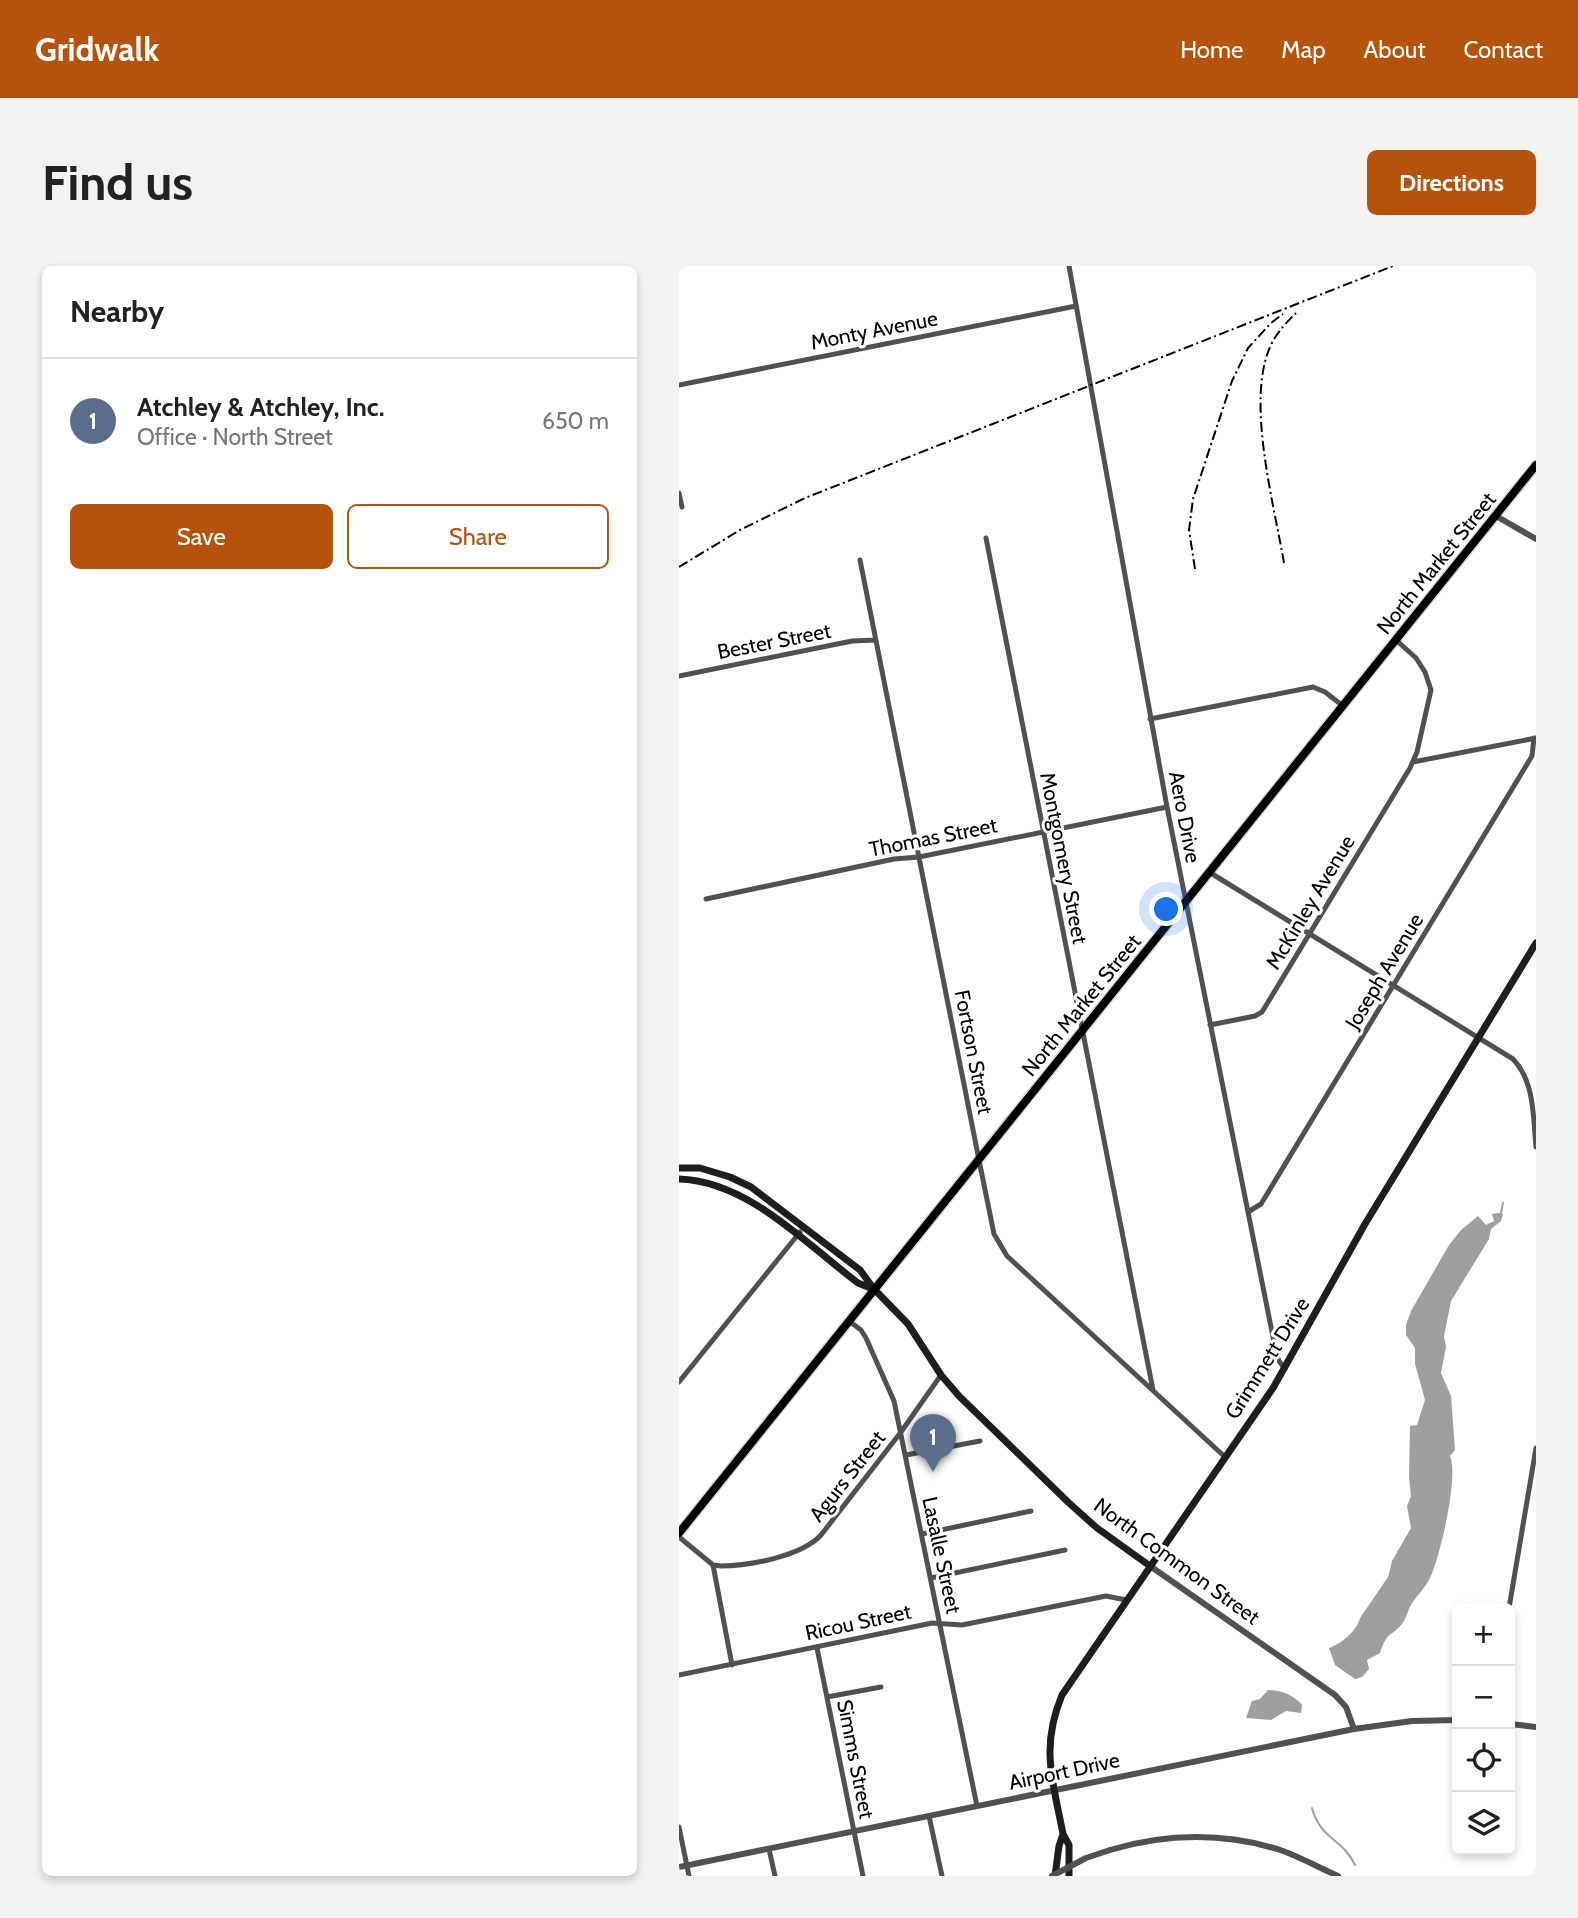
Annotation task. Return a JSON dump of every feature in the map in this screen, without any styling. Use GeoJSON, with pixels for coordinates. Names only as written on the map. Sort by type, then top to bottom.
{"type":"FeatureCollection","features":[{"type":"Feature","properties":{"kind":"main road","name":"North Market Street"},"geometry":{"type":"LineString","coordinates":[[679,1535],[1536,465]]}},
{"type":"Feature","properties":{"kind":"main road","name":"Grimmett Drive"},"geometry":{"type":"LineString","coordinates":[[1069,1876],[1069,1845],[1063,1834],[1048,1750],[1053,1717],[1069,1684],[1285,1369],[1365,1224],[1536,943]]}},
{"type":"Feature","properties":{"kind":"main road","name":"North Common Street"},"geometry":{"type":"LineString","coordinates":[[679,1168],[700,1168],[730,1177],[771,1200],[860,1270],[874,1289],[908,1324],[958,1396],[1097,1528],[1150,1566]]}},
{"type":"Feature","properties":{"kind":"main road","name":"North Common Street"},"geometry":{"type":"LineString","coordinates":[[679,1179],[706,1182],[739,1194],[858,1283],[874,1289]]}},
{"type":"Feature","properties":{"kind":"main road"},"geometry":{"type":"LineString","coordinates":[[1053,1876],[1063,1834]]}},
{"type":"Feature","properties":{"kind":"street","name":"Aero Drive"},"geometry":{"type":"LineString","coordinates":[[1069,266],[1185,903],[1276,1352],[1285,1369]]}},
{"type":"Feature","properties":{"kind":"street","name":"Monty Avenue"},"geometry":{"type":"LineString","coordinates":[[679,385],[1076,306]]}},
{"type":"Feature","properties":{"kind":"street"},"geometry":{"type":"LineString","coordinates":[[679,493],[682,507]]}},
{"type":"Feature","properties":{"kind":"street"},"geometry":{"type":"LineString","coordinates":[[1496,516],[1536,539]]}},
{"type":"Feature","properties":{"kind":"street","name":"Montgomery Street"},"geometry":{"type":"LineString","coordinates":[[986,538],[1153,1390]]}},
{"type":"Feature","properties":{"kind":"street","name":"Fortson Street"},"geometry":{"type":"LineString","coordinates":[[860,560],[994,1234],[1003,1251],[1225,1457]]}},
{"type":"Feature","properties":{"kind":"street","name":"McKinley Avenue"},"geometry":{"type":"LineString","coordinates":[[1210,1025],[1255,1016],[1262,1012],[1413,762],[1431,690],[1416,658],[1396,639]]}},
{"type":"Feature","properties":{"kind":"street","name":"Bester Street"},"geometry":{"type":"LineString","coordinates":[[679,676],[852,641],[876,640]]}},
{"type":"Feature","properties":{"kind":"street"},"geometry":{"type":"LineString","coordinates":[[1150,719],[1313,687],[1325,692],[1343,706]]}},
{"type":"Feature","properties":{"kind":"street"},"geometry":{"type":"LineString","coordinates":[[1413,762],[1535,738]]}},
{"type":"Feature","properties":{"kind":"street","name":"Joseph Avenue"},"geometry":{"type":"LineString","coordinates":[[1248,1212],[1261,1203],[1394,985],[1532,756],[1535,738]]}},
{"type":"Feature","properties":{"kind":"street","name":"Thomas Street"},"geometry":{"type":"LineString","coordinates":[[706,899],[894,859],[919,857],[1167,807]]}},
{"type":"Feature","properties":{"kind":"street"},"geometry":{"type":"LineString","coordinates":[[1209,872],[1513,1059],[1526,1076],[1530,1089],[1536,1147]]}},
{"type":"Feature","properties":{"kind":"street"},"geometry":{"type":"LineString","coordinates":[[679,1382],[804,1227]]}},
{"type":"Feature","properties":{"kind":"street","name":"Lasalle Street"},"geometry":{"type":"LineString","coordinates":[[849,1321],[861,1330],[866,1338],[887,1380],[894,1401],[977,1806]]}},
{"type":"Feature","properties":{"kind":"street","name":"Agurs Street"},"geometry":{"type":"LineString","coordinates":[[713,1566],[736,1565],[792,1553],[812,1545],[901,1432],[941,1375]]}},
{"type":"Feature","properties":{"kind":"street"},"geometry":{"type":"LineString","coordinates":[[906,1455],[980,1441]]}},
{"type":"Feature","properties":{"kind":"street"},"geometry":{"type":"LineString","coordinates":[[1511,1603],[1536,1448]]}},
{"type":"Feature","properties":{"kind":"street"},"geometry":{"type":"LineString","coordinates":[[922,1534],[1031,1511]]}},
{"type":"Feature","properties":{"kind":"street"},"geometry":{"type":"LineString","coordinates":[[679,1535],[713,1566],[732,1665]]}},
{"type":"Feature","properties":{"kind":"street"},"geometry":{"type":"LineString","coordinates":[[931,1578],[1066,1550]]}},
{"type":"Feature","properties":{"kind":"street","name":"North Common Street"},"geometry":{"type":"LineString","coordinates":[[1150,1566],[1335,1695],[1346,1707],[1354,1728]]}},
{"type":"Feature","properties":{"kind":"street","name":"Ricou Street"},"geometry":{"type":"LineString","coordinates":[[679,1675],[932,1623],[962,1625],[1106,1596],[1126,1600]]}},
{"type":"Feature","properties":{"kind":"street","name":"Simms Street"},"geometry":{"type":"LineString","coordinates":[[817,1648],[863,1876]]}},
{"type":"Feature","properties":{"kind":"street"},"geometry":{"type":"LineString","coordinates":[[827,1697],[881,1687]]}},
{"type":"Feature","properties":{"kind":"street","name":"Airport Drive"},"geometry":{"type":"LineString","coordinates":[[683,1866],[1354,1728],[1412,1721],[1452,1720]]}},
{"type":"Feature","properties":{"kind":"street"},"geometry":{"type":"LineString","coordinates":[[1515,1725],[1536,1727]]}},
{"type":"Feature","properties":{"kind":"street"},"geometry":{"type":"LineString","coordinates":[[929,1816],[942,1876]]}},
{"type":"Feature","properties":{"kind":"street"},"geometry":{"type":"LineString","coordinates":[[679,1827],[683,1866],[689,1876]]}},
{"type":"Feature","properties":{"kind":"street"},"geometry":{"type":"LineString","coordinates":[[1053,1876],[1086,1858],[1110,1850],[1150,1840],[1182,1837],[1245,1841],[1283,1851],[1338,1876]]}},
{"type":"Feature","properties":{"kind":"street"},"geometry":{"type":"LineString","coordinates":[[769,1849],[775,1876]]}},
{"type":"Feature","properties":{"kind":"shaded area"},"geometry":{"type":"Polygon","coordinates":[[[1492,1214],[1503,1214],[1501,1221],[1491,1229],[1489,1239],[1451,1301],[1444,1336],[1446,1347],[1441,1373],[1451,1396],[1455,1450],[1450,1456],[1450,1498],[1434,1568],[1405,1620],[1387,1638],[1380,1653],[1367,1660],[1369,1669],[1362,1677],[1355,1679],[1335,1665],[1329,1648],[1356,1628],[1388,1577],[1392,1561],[1411,1528],[1407,1506],[1411,1496],[1410,1426],[1417,1425],[1425,1400],[1415,1364],[1415,1348],[1406,1335],[1406,1325],[1411,1311],[1449,1245],[1461,1230],[1478,1216],[1486,1225],[1494,1221],[1492,1214]]]}},
{"type":"Feature","properties":{"kind":"shaded area"},"geometry":{"type":"Polygon","coordinates":[[[1268,1690],[1295,1698],[1302,1705],[1301,1713],[1286,1711],[1271,1720],[1246,1718],[1252,1701],[1260,1699],[1268,1690]]]}},
{"type":"Feature","properties":{"kind":"waterway"},"geometry":{"type":"LineString","coordinates":[[1501,1213],[1503,1203]]}},
{"type":"Feature","properties":{"kind":"waterway"},"geometry":{"type":"LineString","coordinates":[[1312,1808],[1326,1833],[1345,1850],[1355,1865]]}},
{"type":"Feature","properties":{"kind":"railway"},"geometry":{"type":"LineString","coordinates":[[679,567],[740,530],[805,498],[1393,266]]}},
{"type":"Feature","properties":{"kind":"railway"},"geometry":{"type":"LineString","coordinates":[[1284,563],[1264,454],[1261,396],[1263,370],[1270,347],[1278,333],[1296,313]]}},
{"type":"Feature","properties":{"kind":"railway"},"geometry":{"type":"LineString","coordinates":[[1195,569],[1189,530],[1193,499],[1232,381],[1248,348],[1283,314]]}},
{"type":"Feature","properties":{"kind":"place","name":"Atchley & Atchley, Inc."},"geometry":{"type":"Point","coordinates":[933,1472]}}]}
